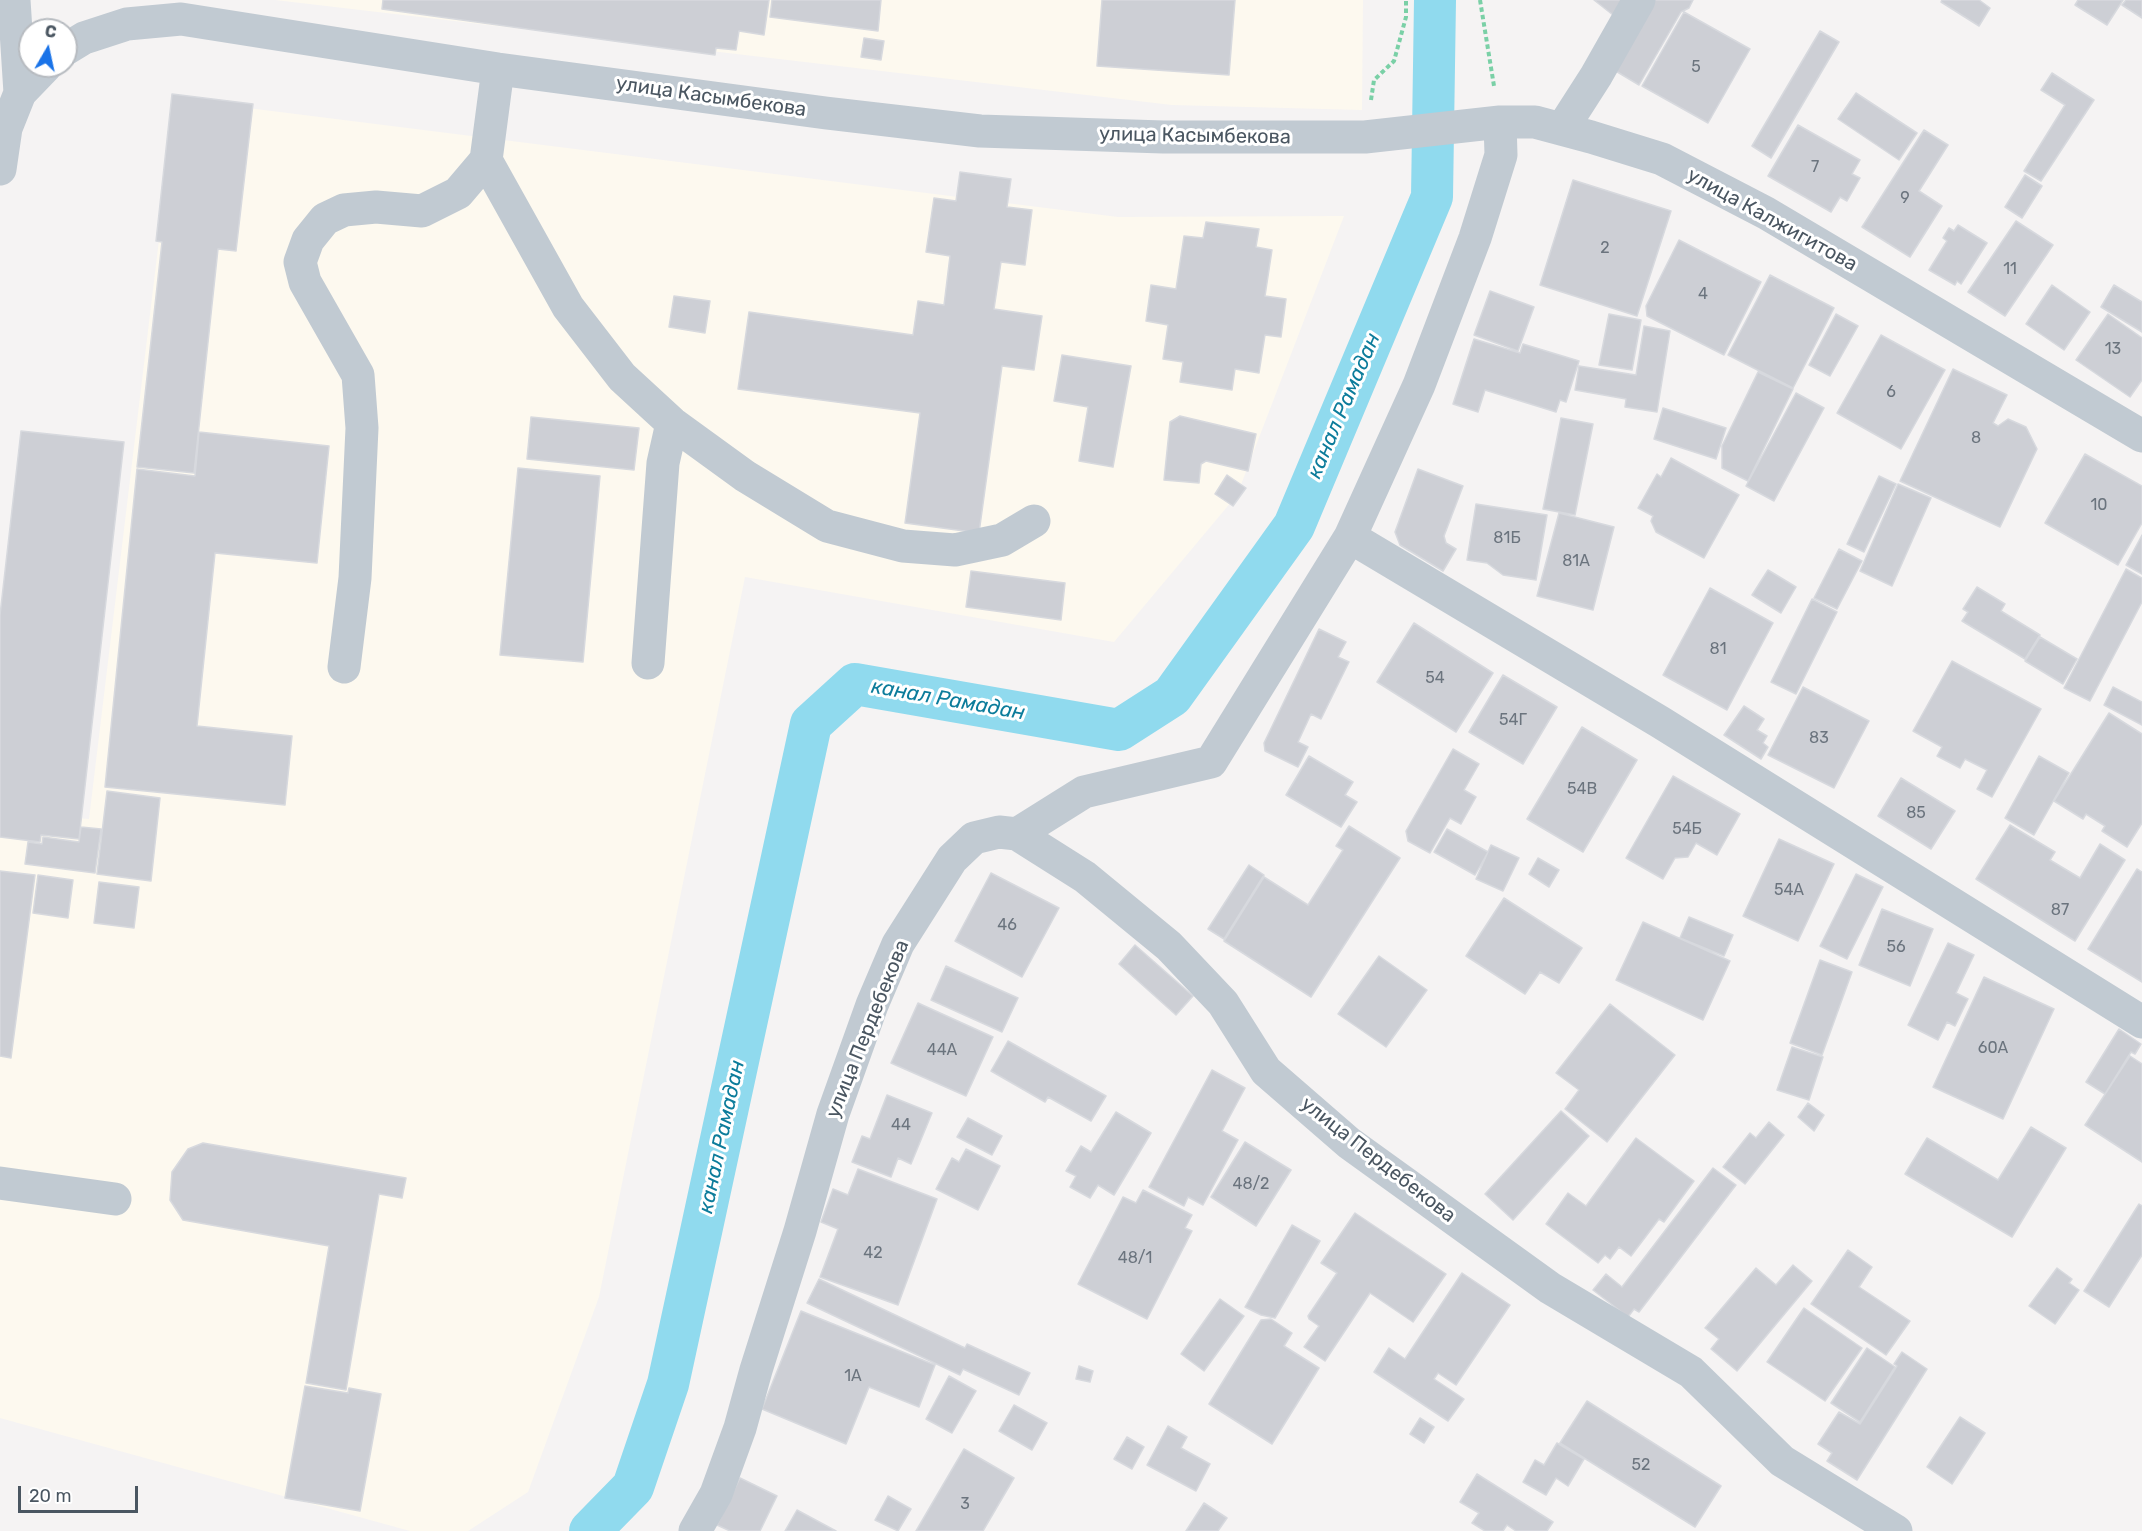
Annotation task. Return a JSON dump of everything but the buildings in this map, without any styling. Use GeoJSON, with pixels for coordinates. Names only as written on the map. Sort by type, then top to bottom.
{"type":"FeatureCollection","features":[{"type":"Feature","properties":{"kind":"street"},"geometry":{"type":"LineString","coordinates":[[14,0],[20,93]]}},
{"type":"Feature","properties":{"kind":"street"},"geometry":{"type":"LineString","coordinates":[[1562,129],[1596,76],[1639,0]]}},
{"type":"Feature","properties":{"kind":"street","name":"улица Касымбекова"},"geometry":{"type":"LineString","coordinates":[[78,42],[127,24],[187,9],[498,69],[980,131],[1163,137],[1365,137]]}},
{"type":"Feature","properties":{"kind":"street"},"geometry":{"type":"LineString","coordinates":[[344,667],[355,578],[362,428],[358,375],[305,282],[300,262],[308,240],[325,219],[344,210],[376,207],[423,211],[458,193],[488,146],[498,69]]}},
{"type":"Feature","properties":{"kind":"street"},"geometry":{"type":"LineString","coordinates":[[0,169],[6,128],[20,93],[34,78]]}},
{"type":"Feature","properties":{"kind":"street"},"geometry":{"type":"LineString","coordinates":[[1017,834],[1084,792],[1211,762],[1350,537],[1419,385],[1475,238],[1501,155],[1500,122]]}},
{"type":"Feature","properties":{"kind":"street","name":"улица Калжигитова"},"geometry":{"type":"LineString","coordinates":[[1365,137],[1500,122],[1534,122],[1662,159],[1766,213],[2142,436]]}},
{"type":"Feature","properties":{"kind":"street"},"geometry":{"type":"LineString","coordinates":[[488,146],[568,307],[622,377],[672,423],[745,476],[827,526],[903,546],[955,550],[1002,540],[1034,521]]}},
{"type":"Feature","properties":{"kind":"street"},"geometry":{"type":"LineString","coordinates":[[648,663],[663,463],[672,423]]}},
{"type":"Feature","properties":{"kind":"street"},"geometry":{"type":"LineString","coordinates":[[1350,537],[1671,728],[2142,1022]]}},
{"type":"Feature","properties":{"kind":"street","name":"улица Пердебекова"},"geometry":{"type":"LineString","coordinates":[[695,1531],[716,1494],[740,1428],[800,1232],[833,1114],[872,1005],[898,944],[952,859],[974,838],[999,832],[1017,834],[1084,877],[1169,946],[1223,1003],[1266,1071],[1349,1143],[1550,1288],[1691,1372],[1782,1461],[1896,1531]]}},
{"type":"Feature","properties":{"kind":"street"},"geometry":{"type":"LineString","coordinates":[[0,1183],[115,1199]]}},
{"type":"Feature","properties":{"kind":"path"},"geometry":{"type":"LineString","coordinates":[[1365,137],[1374,80],[1394,61],[1406,17],[1406,0]]}},
{"type":"Feature","properties":{"kind":"path"},"geometry":{"type":"LineString","coordinates":[[1480,0],[1500,122]]}},
{"type":"Feature","properties":{"kind":"shaded area"},"geometry":{"type":"Polygon","coordinates":[[[275,0],[1363,0],[1362,110],[1172,105],[275,0]]]}},
{"type":"Feature","properties":{"kind":"shaded area"},"geometry":{"type":"Polygon","coordinates":[[[176,99],[1118,217],[1344,216],[1237,495],[1114,642],[745,577],[599,1297],[528,1492],[468,1531],[410,1531],[0,1418],[0,812],[89,819],[176,99]]]}},
{"type":"Feature","properties":{"kind":"waterway","name":"канал Рамадан"},"geometry":{"type":"LineString","coordinates":[[590,1531],[633,1487],[668,1384],[811,724],[855,684],[1119,730],[1172,696],[1294,526],[1432,197],[1435,0]]}}]}
